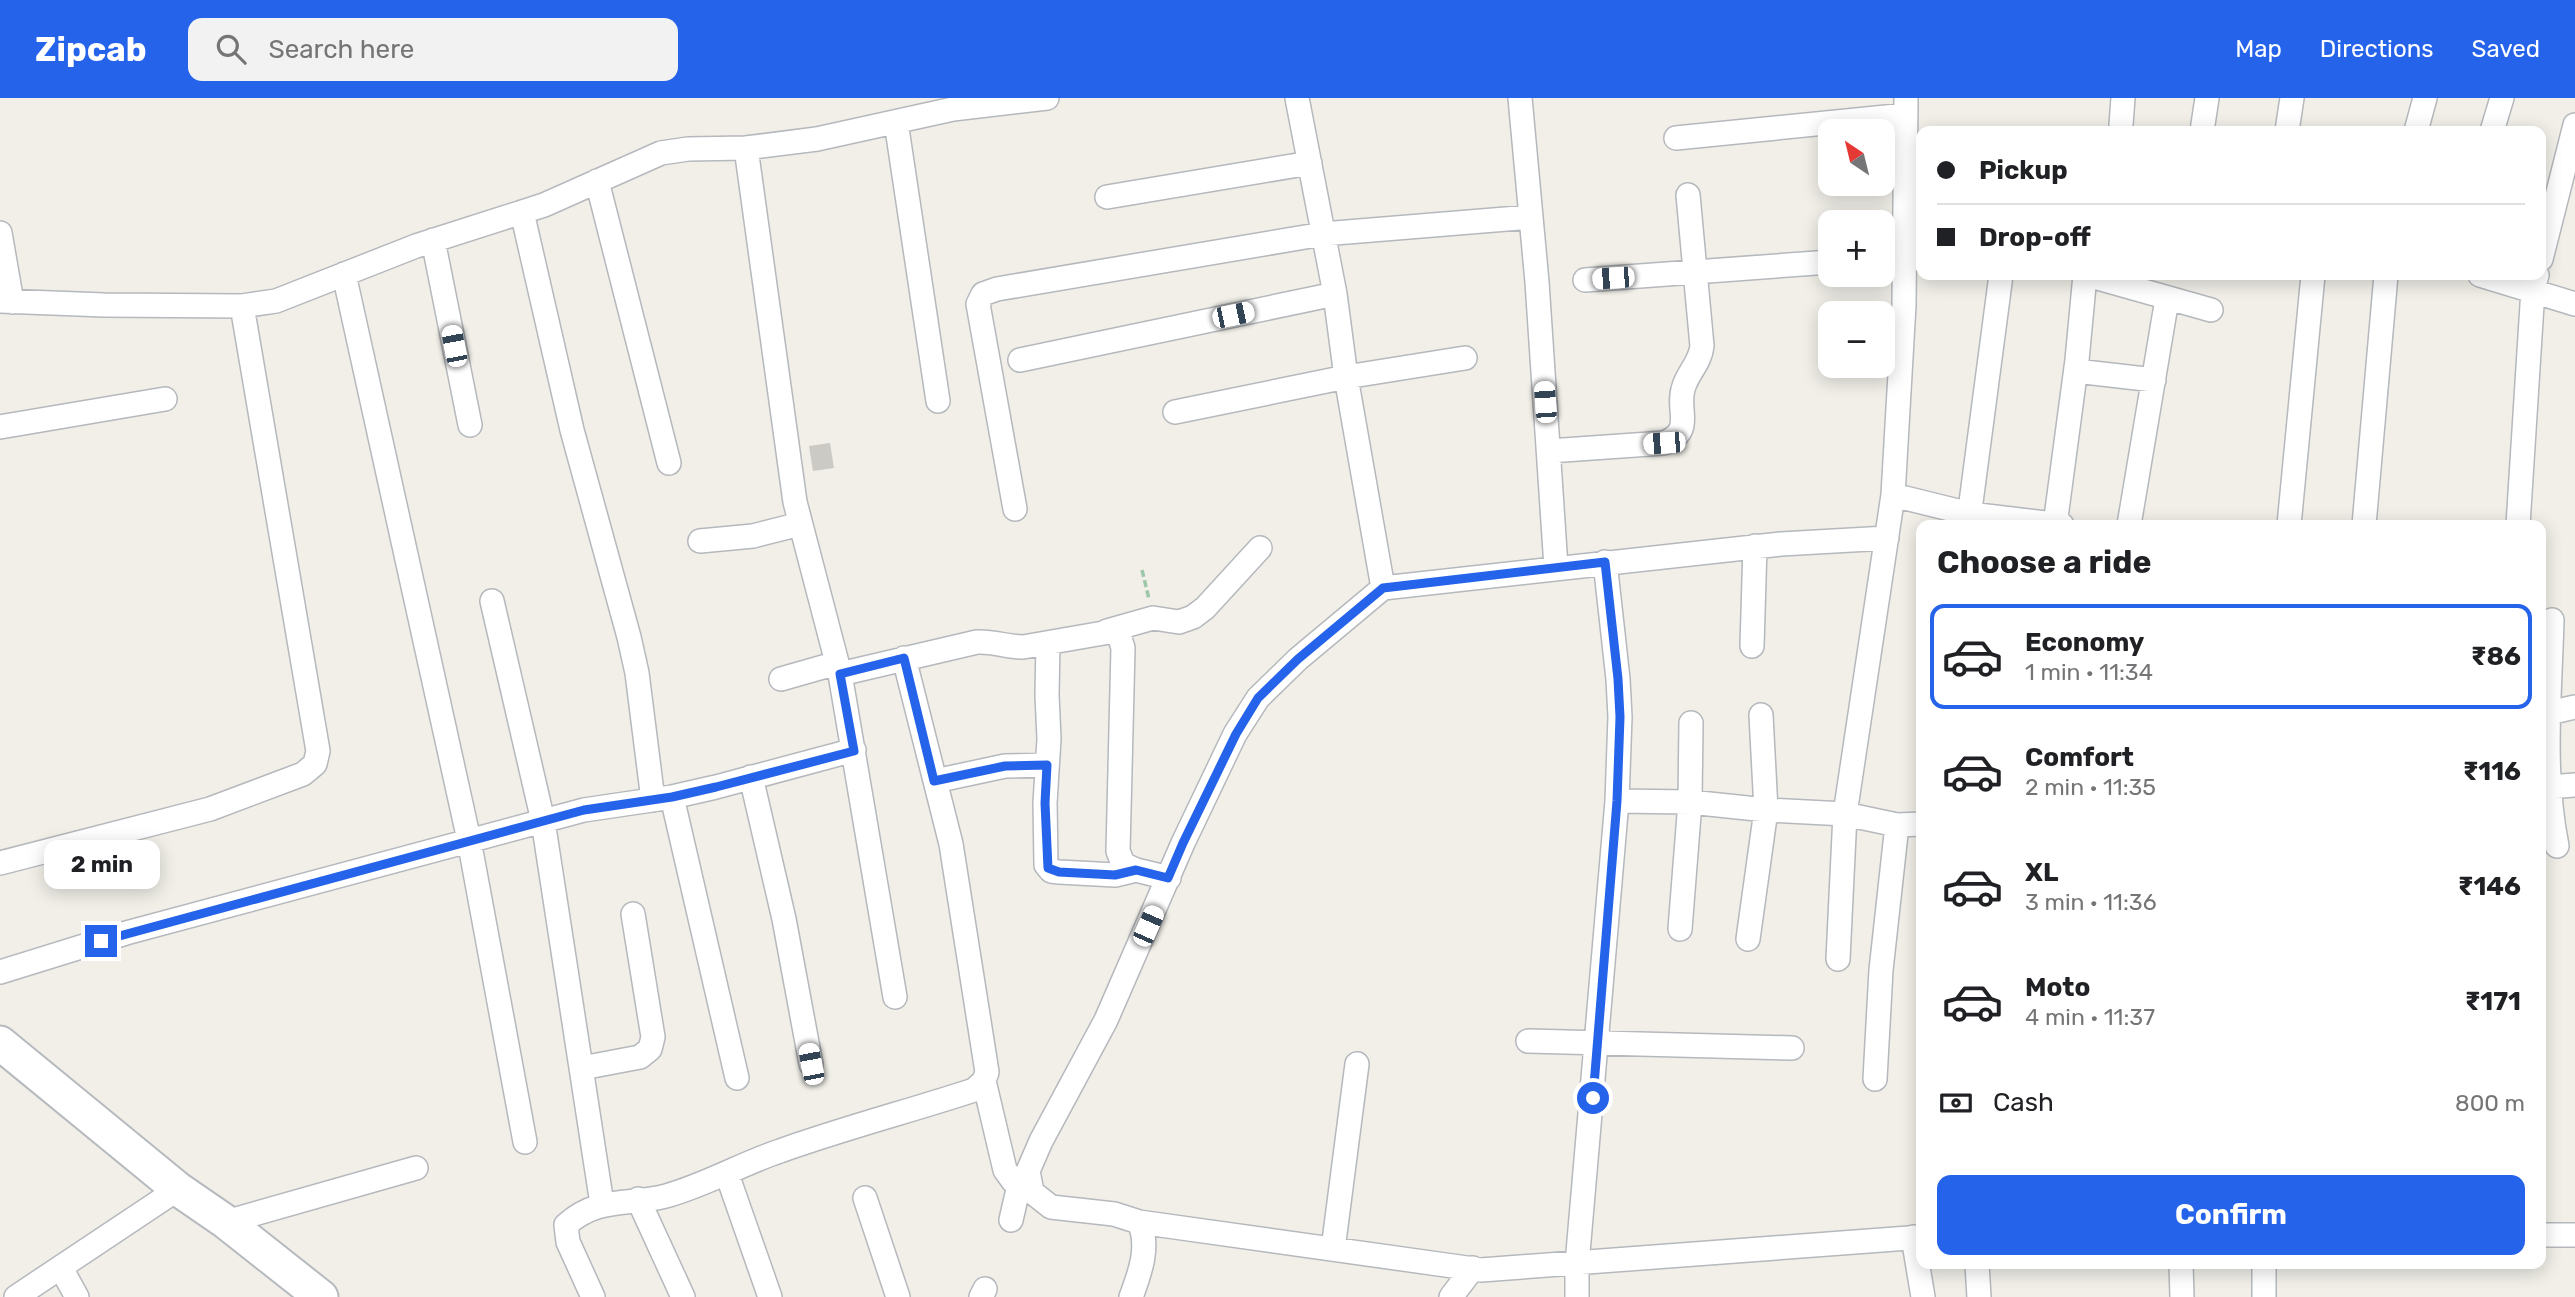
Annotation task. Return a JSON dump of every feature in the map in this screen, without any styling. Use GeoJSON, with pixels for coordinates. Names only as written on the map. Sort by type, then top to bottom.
{"type":"FeatureCollection","features":[{"type":"Feature","properties":{"kind":"street"},"geometry":{"type":"LineString","coordinates":[[0,233],[6,302],[242,306],[276,301],[433,240],[522,212],[661,153],[688,149],[746,148],[817,139],[953,109],[1047,98]]}},
{"type":"Feature","properties":{"kind":"street"},"geometry":{"type":"LineString","coordinates":[[1297,98],[1335,295],[1346,377],[1383,588]]}},
{"type":"Feature","properties":{"kind":"street"},"geometry":{"type":"LineString","coordinates":[[1520,98],[1556,567]]}},
{"type":"Feature","properties":{"kind":"street"},"geometry":{"type":"LineString","coordinates":[[2121,125],[2123,98]]}},
{"type":"Feature","properties":{"kind":"street"},"geometry":{"type":"LineString","coordinates":[[2203,126],[2207,98]]}},
{"type":"Feature","properties":{"kind":"street"},"geometry":{"type":"LineString","coordinates":[[2288,126],[2292,98]]}},
{"type":"Feature","properties":{"kind":"street"},"geometry":{"type":"LineString","coordinates":[[2417,126],[2425,98]]}},
{"type":"Feature","properties":{"kind":"street"},"geometry":{"type":"LineString","coordinates":[[2493,126],[2502,98]]}},
{"type":"Feature","properties":{"kind":"street"},"geometry":{"type":"LineString","coordinates":[[1676,138],[1906,107],[1893,495],[1845,814],[1838,959]]}},
{"type":"Feature","properties":{"kind":"street"},"geometry":{"type":"LineString","coordinates":[[896,122],[938,401]]}},
{"type":"Feature","properties":{"kind":"street"},"geometry":{"type":"LineString","coordinates":[[2546,239],[2575,125]]}},
{"type":"Feature","properties":{"kind":"street"},"geometry":{"type":"LineString","coordinates":[[746,148],[794,502],[839,669],[895,997]]}},
{"type":"Feature","properties":{"kind":"street"},"geometry":{"type":"LineString","coordinates":[[1107,197],[1310,163]]}},
{"type":"Feature","properties":{"kind":"street"},"geometry":{"type":"LineString","coordinates":[[597,181],[669,463]]}},
{"type":"Feature","properties":{"kind":"street"},"geometry":{"type":"LineString","coordinates":[[1549,451],[1664,443],[1676,438],[1682,427],[1684,385],[1700,359],[1703,346],[1688,195]]}},
{"type":"Feature","properties":{"kind":"street"},"geometry":{"type":"LineString","coordinates":[[522,212],[572,430],[629,637],[662,798],[737,1078]]}},
{"type":"Feature","properties":{"kind":"street"},"geometry":{"type":"LineString","coordinates":[[1015,509],[978,304],[983,294],[997,289],[1323,234],[1531,217]]}},
{"type":"Feature","properties":{"kind":"street"},"geometry":{"type":"LineString","coordinates":[[433,240],[470,425]]}},
{"type":"Feature","properties":{"kind":"street"},"geometry":{"type":"LineString","coordinates":[[1585,280],[1818,263]]}},
{"type":"Feature","properties":{"kind":"street"},"geometry":{"type":"LineString","coordinates":[[344,274],[469,840],[525,1142]]}},
{"type":"Feature","properties":{"kind":"street"},"geometry":{"type":"LineString","coordinates":[[1893,495],[1969,519],[2000,280]]}},
{"type":"Feature","properties":{"kind":"street"},"geometry":{"type":"LineString","coordinates":[[2056,520],[2085,280]]}},
{"type":"Feature","properties":{"kind":"street"},"geometry":{"type":"LineString","coordinates":[[2103,280],[2211,310]]}},
{"type":"Feature","properties":{"kind":"street"},"geometry":{"type":"LineString","coordinates":[[2289,520],[2313,280]]}},
{"type":"Feature","properties":{"kind":"street"},"geometry":{"type":"LineString","coordinates":[[2364,520],[2386,280]]}},
{"type":"Feature","properties":{"kind":"street"},"geometry":{"type":"LineString","coordinates":[[2518,520],[2535,282],[2575,304]]}},
{"type":"Feature","properties":{"kind":"street"},"geometry":{"type":"LineString","coordinates":[[1020,360],[1335,295]]}},
{"type":"Feature","properties":{"kind":"street"},"geometry":{"type":"LineString","coordinates":[[2130,520],[2167,299]]}},
{"type":"Feature","properties":{"kind":"street"},"geometry":{"type":"LineString","coordinates":[[0,863],[210,809],[288,782],[315,764],[318,751],[242,306]]}},
{"type":"Feature","properties":{"kind":"street"},"geometry":{"type":"LineString","coordinates":[[1175,412],[1346,377],[1465,358]]}},
{"type":"Feature","properties":{"kind":"street"},"geometry":{"type":"LineString","coordinates":[[2076,372],[2154,380]]}},
{"type":"Feature","properties":{"kind":"street"},"geometry":{"type":"LineString","coordinates":[[0,427],[165,399]]}},
{"type":"Feature","properties":{"kind":"street"},"geometry":{"type":"LineString","coordinates":[[701,541],[753,536],[800,524]]}},
{"type":"Feature","properties":{"kind":"street"},"geometry":{"type":"LineString","coordinates":[[1011,1220],[1041,1141],[1106,1020],[1183,843],[1236,734],[1258,698],[1298,659],[1383,588],[1755,546],[1886,538]]}},
{"type":"Feature","properties":{"kind":"street"},"geometry":{"type":"LineString","coordinates":[[1752,646],[1755,546]]}},
{"type":"Feature","properties":{"kind":"street"},"geometry":{"type":"LineString","coordinates":[[781,679],[904,658],[977,642],[990,641],[1011,647],[1048,643],[1107,631],[1153,618],[1179,622],[1194,617],[1205,608],[1261,548]]}},
{"type":"Feature","properties":{"kind":"street"},"geometry":{"type":"LineString","coordinates":[[1577,1297],[1577,1264],[1617,801],[1620,717],[1605,562]]}},
{"type":"Feature","properties":{"kind":"street"},"geometry":{"type":"LineString","coordinates":[[492,601],[543,821],[602,1204]]}},
{"type":"Feature","properties":{"kind":"street"},"geometry":{"type":"LineString","coordinates":[[2552,620],[2549,787],[2551,818],[2558,847]]}},
{"type":"Feature","properties":{"kind":"street"},"geometry":{"type":"LineString","coordinates":[[1107,631],[1115,631],[1123,648],[1118,851],[1123,864],[1168,878]]}},
{"type":"Feature","properties":{"kind":"street"},"geometry":{"type":"LineString","coordinates":[[1048,643],[1045,803],[1048,868],[1059,872],[1115,875],[1136,870]]}},
{"type":"Feature","properties":{"kind":"street"},"geometry":{"type":"LineString","coordinates":[[593,1297],[568,1242],[566,1225],[579,1213],[602,1204],[664,1196],[822,1136],[974,1090],[984,1081],[987,1072],[951,844],[904,658]]}},
{"type":"Feature","properties":{"kind":"street"},"geometry":{"type":"LineString","coordinates":[[2549,713],[2575,707]]}},
{"type":"Feature","properties":{"kind":"street"},"geometry":{"type":"LineString","coordinates":[[1748,939],[1766,810],[1761,715]]}},
{"type":"Feature","properties":{"kind":"street"},"geometry":{"type":"LineString","coordinates":[[1680,929],[1690,802],[1691,723]]}},
{"type":"Feature","properties":{"kind":"street"},"geometry":{"type":"LineString","coordinates":[[0,972],[126,933],[584,810],[662,798],[854,751]]}},
{"type":"Feature","properties":{"kind":"street"},"geometry":{"type":"LineString","coordinates":[[934,781],[1005,766],[1047,765]]}},
{"type":"Feature","properties":{"kind":"street"},"geometry":{"type":"LineString","coordinates":[[751,777],[784,919],[811,1064]]}},
{"type":"Feature","properties":{"kind":"street"},"geometry":{"type":"LineString","coordinates":[[2549,787],[2575,785]]}},
{"type":"Feature","properties":{"kind":"street"},"geometry":{"type":"LineString","coordinates":[[1617,801],[1690,802],[1766,810],[1845,814],[1897,825],[1916,824]]}},
{"type":"Feature","properties":{"kind":"street"},"geometry":{"type":"LineString","coordinates":[[1875,1079],[1881,970],[1897,825]]}},
{"type":"Feature","properties":{"kind":"street"},"geometry":{"type":"LineString","coordinates":[[582,1068],[640,1057],[650,1049],[653,1037],[633,914]]}},
{"type":"Feature","properties":{"kind":"street"},"geometry":{"type":"LineString","coordinates":[[1528,1041],[1793,1048]]}},
{"type":"Feature","properties":{"kind":"street"},"geometry":{"type":"LineString","coordinates":[[0,1043],[178,1189],[226,1222],[321,1297]]}},
{"type":"Feature","properties":{"kind":"street"},"geometry":{"type":"LineString","coordinates":[[1333,1249],[1357,1065]]}},
{"type":"Feature","properties":{"kind":"street"},"geometry":{"type":"LineString","coordinates":[[984,1081],[1005,1170],[1051,1207],[1114,1214],[1139,1222],[1473,1268],[1577,1264],[1916,1237]]}},
{"type":"Feature","properties":{"kind":"street"},"geometry":{"type":"LineString","coordinates":[[226,1222],[416,1168]]}},
{"type":"Feature","properties":{"kind":"street"},"geometry":{"type":"LineString","coordinates":[[727,1174],[770,1297]]}},
{"type":"Feature","properties":{"kind":"street"},"geometry":{"type":"LineString","coordinates":[[16,1297],[178,1189]]}},
{"type":"Feature","properties":{"kind":"street"},"geometry":{"type":"LineString","coordinates":[[865,1198],[898,1297]]}},
{"type":"Feature","properties":{"kind":"street"},"geometry":{"type":"LineString","coordinates":[[638,1199],[683,1297]]}},
{"type":"Feature","properties":{"kind":"street"},"geometry":{"type":"LineString","coordinates":[[1132,1297],[1145,1247],[1144,1233],[1139,1222]]}},
{"type":"Feature","properties":{"kind":"street"},"geometry":{"type":"LineString","coordinates":[[2546,1235],[2575,1236]]}},
{"type":"Feature","properties":{"kind":"street"},"geometry":{"type":"LineString","coordinates":[[61,1268],[77,1297]]}},
{"type":"Feature","properties":{"kind":"street"},"geometry":{"type":"LineString","coordinates":[[1451,1297],[1473,1268]]}},
{"type":"Feature","properties":{"kind":"street"},"geometry":{"type":"LineString","coordinates":[[1920,1269],[1923,1297]]}},
{"type":"Feature","properties":{"kind":"street"},"geometry":{"type":"LineString","coordinates":[[1977,1269],[1979,1297]]}},
{"type":"Feature","properties":{"kind":"street"},"geometry":{"type":"LineString","coordinates":[[2182,1269],[2182,1297]]}},
{"type":"Feature","properties":{"kind":"street"},"geometry":{"type":"LineString","coordinates":[[2264,1269],[2264,1297]]}},
{"type":"Feature","properties":{"kind":"path"},"geometry":{"type":"LineString","coordinates":[[1142,570],[1153,618]]}},
{"type":"Feature","properties":{"kind":"building"},"geometry":{"type":"Polygon","coordinates":[[[830,443],[834,468],[813,471],[809,446],[830,443]]]}},
{"type":"Feature","properties":{"kind":"route"},"geometry":{"type":"LineString","coordinates":[[101,941],[584,810],[672,797],[854,751],[840,674],[904,658],[934,781],[1005,766],[1047,765],[1046,865],[1051,871],[1115,875],[1136,870],[1168,878],[1236,734],[1258,698],[1298,659],[1383,588],[1605,562],[1620,717],[1617,801],[1593,1098]]}}]}
